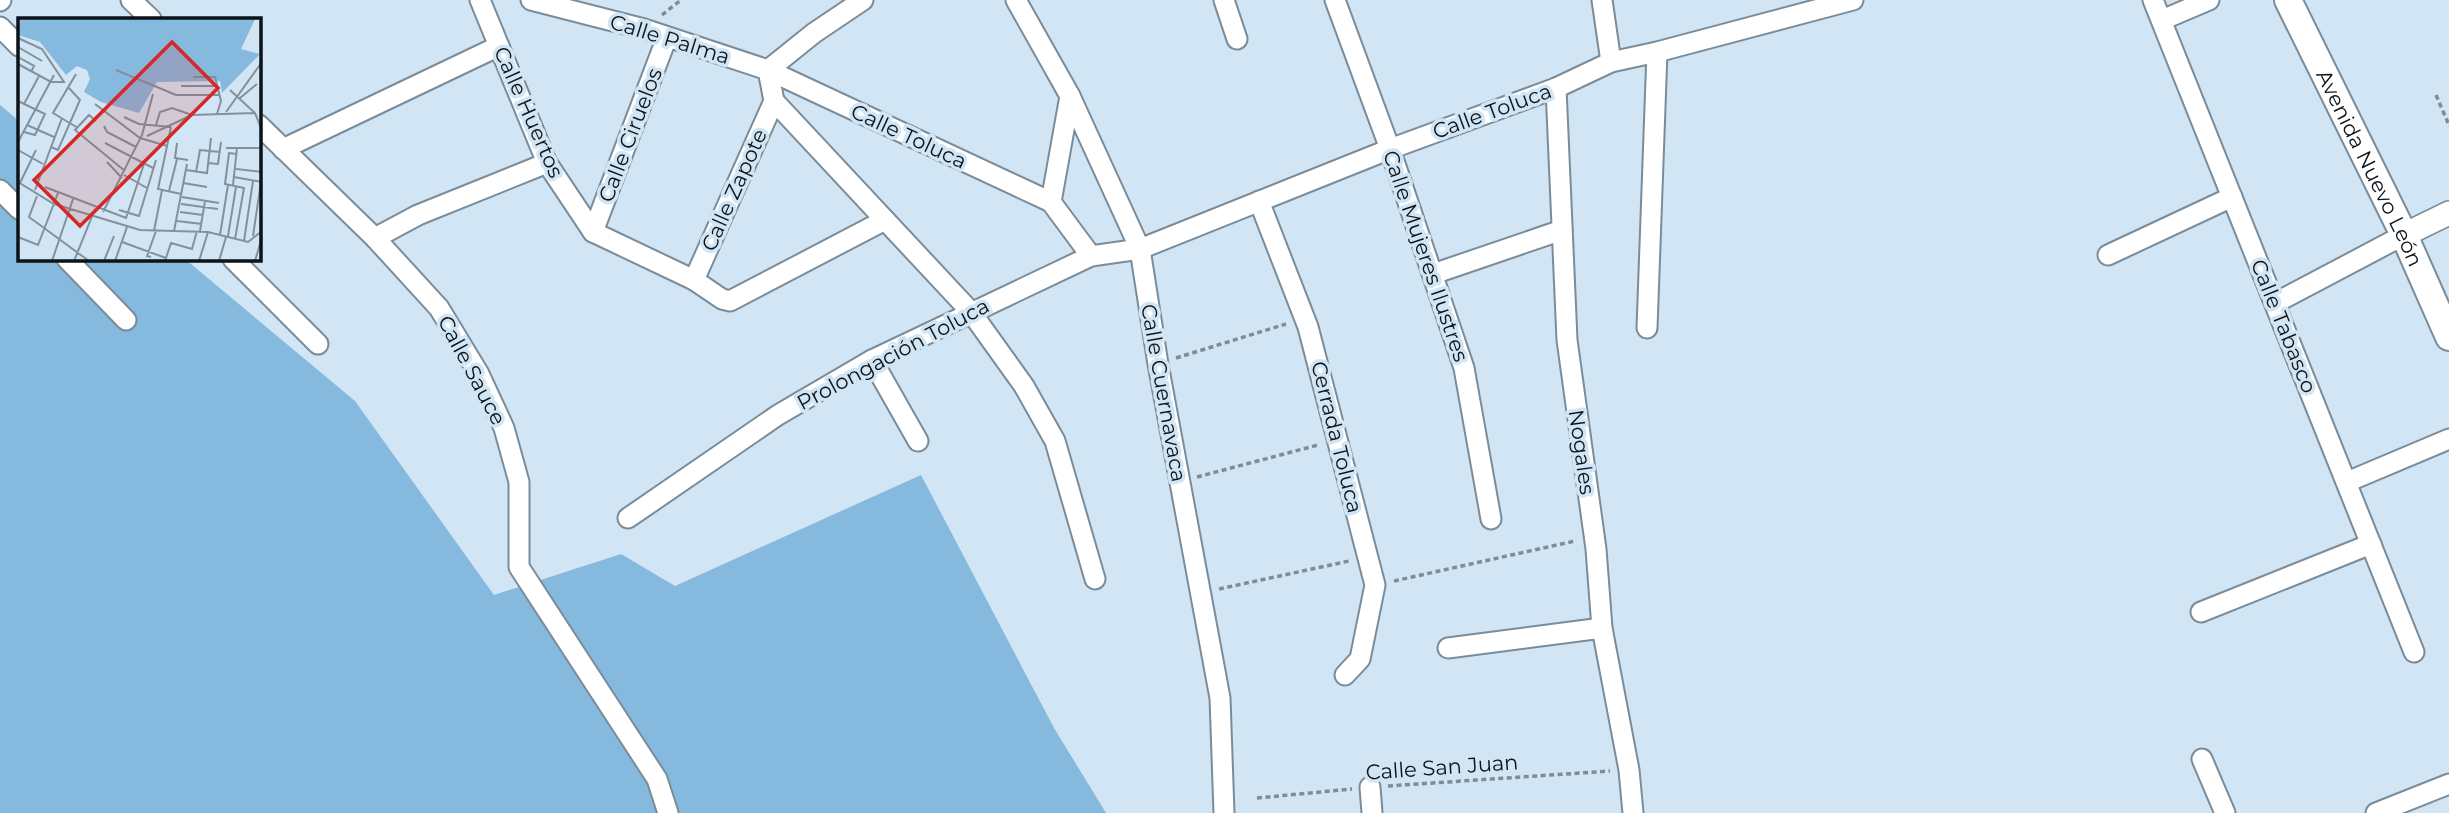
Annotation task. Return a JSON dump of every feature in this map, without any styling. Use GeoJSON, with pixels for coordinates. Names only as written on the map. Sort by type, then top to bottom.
{"type":"FeatureCollection","features":[{"type":"Feature","properties":{"kind":"main road","name":"Avenida Nuevo León"},"geometry":{"type":"LineString","coordinates":[[2288,0],[2404,235],[2449,337]]}},
{"type":"Feature","properties":{"kind":"street"},"geometry":{"type":"LineString","coordinates":[[131,0],[150,18]]}},
{"type":"Feature","properties":{"kind":"street","name":"Calle Huertos"},"geometry":{"type":"LineString","coordinates":[[480,0],[547,163],[593,232]]}},
{"type":"Feature","properties":{"kind":"street","name":"Calle Palma"},"geometry":{"type":"LineString","coordinates":[[531,0],[644,29],[768,70]]}},
{"type":"Feature","properties":{"kind":"street"},"geometry":{"type":"LineString","coordinates":[[863,0],[814,33],[768,70],[774,101],[971,312],[1024,386],[1055,441],[1095,579]]}},
{"type":"Feature","properties":{"kind":"street","name":"Calle Cuernavaca"},"geometry":{"type":"LineString","coordinates":[[1016,0],[1070,96],[1140,248],[1158,364],[1220,698],[1224,813]]}},
{"type":"Feature","properties":{"kind":"street"},"geometry":{"type":"LineString","coordinates":[[1224,0],[1237,39]]}},
{"type":"Feature","properties":{"kind":"street","name":"Calle Mujeres Ilustres"},"geometry":{"type":"LineString","coordinates":[[1335,0],[1390,149],[1464,368],[1491,519]]}},
{"type":"Feature","properties":{"kind":"street"},"geometry":{"type":"LineString","coordinates":[[1602,0],[1612,62]]}},
{"type":"Feature","properties":{"kind":"street","name":"Calle Toluca"},"geometry":{"type":"LineString","coordinates":[[1140,248],[1390,149],[1556,88],[1612,62],[1853,0]]}},
{"type":"Feature","properties":{"kind":"street","name":"Calle Tabasco"},"geometry":{"type":"LineString","coordinates":[[2153,0],[2414,652]]}},
{"type":"Feature","properties":{"kind":"street"},"geometry":{"type":"LineString","coordinates":[[2162,20],[2209,0]]}},
{"type":"Feature","properties":{"kind":"street"},"geometry":{"type":"LineString","coordinates":[[0,27],[18,45]]}},
{"type":"Feature","properties":{"kind":"street","name":"Calle Ciruelos"},"geometry":{"type":"LineString","coordinates":[[593,232],[667,37]]}},
{"type":"Feature","properties":{"kind":"street"},"geometry":{"type":"LineString","coordinates":[[283,149],[499,46]]}},
{"type":"Feature","properties":{"kind":"street"},"geometry":{"type":"LineString","coordinates":[[1647,328],[1657,52]]}},
{"type":"Feature","properties":{"kind":"street","name":"Calle Toluca"},"geometry":{"type":"LineString","coordinates":[[768,70],[1051,202]]}},
{"type":"Feature","properties":{"kind":"street","name":"Nogales"},"geometry":{"type":"LineString","coordinates":[[1556,88],[1567,340],[1594,537],[1602,628],[1629,770],[1633,813]]}},
{"type":"Feature","properties":{"kind":"street"},"geometry":{"type":"LineString","coordinates":[[1070,96],[1051,202],[1091,256]]}},
{"type":"Feature","properties":{"kind":"street","name":"Calle Zapote"},"geometry":{"type":"LineString","coordinates":[[694,280],[774,101]]}},
{"type":"Feature","properties":{"kind":"street","name":"Calle Sauce"},"geometry":{"type":"LineString","coordinates":[[261,127],[375,238],[439,308],[480,374],[504,428],[519,482],[519,566],[657,779],[668,813]]}},
{"type":"Feature","properties":{"kind":"street"},"geometry":{"type":"LineString","coordinates":[[375,238],[418,215],[547,163]]}},
{"type":"Feature","properties":{"kind":"street"},"geometry":{"type":"LineString","coordinates":[[0,190],[18,208]]}},
{"type":"Feature","properties":{"kind":"street"},"geometry":{"type":"LineString","coordinates":[[2108,256],[2232,197]]}},
{"type":"Feature","properties":{"kind":"street","name":"Cerrada Toluca"},"geometry":{"type":"LineString","coordinates":[[1259,201],[1304,318],[1375,585],[1360,659],[1345,675]]}},
{"type":"Feature","properties":{"kind":"street"},"geometry":{"type":"LineString","coordinates":[[2274,303],[2449,213]]}},
{"type":"Feature","properties":{"kind":"street"},"geometry":{"type":"LineString","coordinates":[[593,232],[694,280],[722,299],[730,301],[739,299],[885,220]]}},
{"type":"Feature","properties":{"kind":"street"},"geometry":{"type":"LineString","coordinates":[[1433,274],[1562,230]]}},
{"type":"Feature","properties":{"kind":"street","name":"Prolongación Toluca"},"geometry":{"type":"LineString","coordinates":[[628,518],[778,415],[872,360],[1091,256],[1140,248]]}},
{"type":"Feature","properties":{"kind":"street"},"geometry":{"type":"LineString","coordinates":[[69,261],[126,320]]}},
{"type":"Feature","properties":{"kind":"street"},"geometry":{"type":"LineString","coordinates":[[235,261],[318,344]]}},
{"type":"Feature","properties":{"kind":"street"},"geometry":{"type":"LineString","coordinates":[[872,360],[918,441]]}},
{"type":"Feature","properties":{"kind":"street"},"geometry":{"type":"LineString","coordinates":[[2347,482],[2449,439]]}},
{"type":"Feature","properties":{"kind":"street"},"geometry":{"type":"LineString","coordinates":[[2201,612],[2371,544]]}},
{"type":"Feature","properties":{"kind":"street"},"geometry":{"type":"LineString","coordinates":[[1447,648],[1602,628]]}},
{"type":"Feature","properties":{"kind":"street"},"geometry":{"type":"LineString","coordinates":[[2202,759],[2225,813]]}},
{"type":"Feature","properties":{"kind":"street"},"geometry":{"type":"LineString","coordinates":[[2376,813],[2449,784]]}},
{"type":"Feature","properties":{"kind":"street"},"geometry":{"type":"LineString","coordinates":[[1370,787],[1372,813]]}},
{"type":"Feature","properties":{"kind":"path"},"geometry":{"type":"LineString","coordinates":[[2436,95],[2449,125]]}},
{"type":"Feature","properties":{"kind":"path"},"geometry":{"type":"LineString","coordinates":[[1158,364],[1304,318]]}},
{"type":"Feature","properties":{"kind":"path"},"geometry":{"type":"LineString","coordinates":[[1179,482],[1337,440]]}},
{"type":"Feature","properties":{"kind":"path"},"geometry":{"type":"LineString","coordinates":[[1375,585],[1594,537]]}},
{"type":"Feature","properties":{"kind":"path"},"geometry":{"type":"LineString","coordinates":[[1199,593],[1368,557]]}},
{"type":"Feature","properties":{"kind":"path","name":"Calle San Juan"},"geometry":{"type":"LineString","coordinates":[[1257,798],[1370,787],[1629,770]]}},
{"type":"Feature","properties":{"kind":"shaded area"},"geometry":{"type":"Polygon","coordinates":[[[0,105],[18,120],[18,261],[187,261],[355,401],[494,595],[621,554],[675,586],[921,475],[1054,728],[1106,813],[0,813],[0,105]]]}}]}
